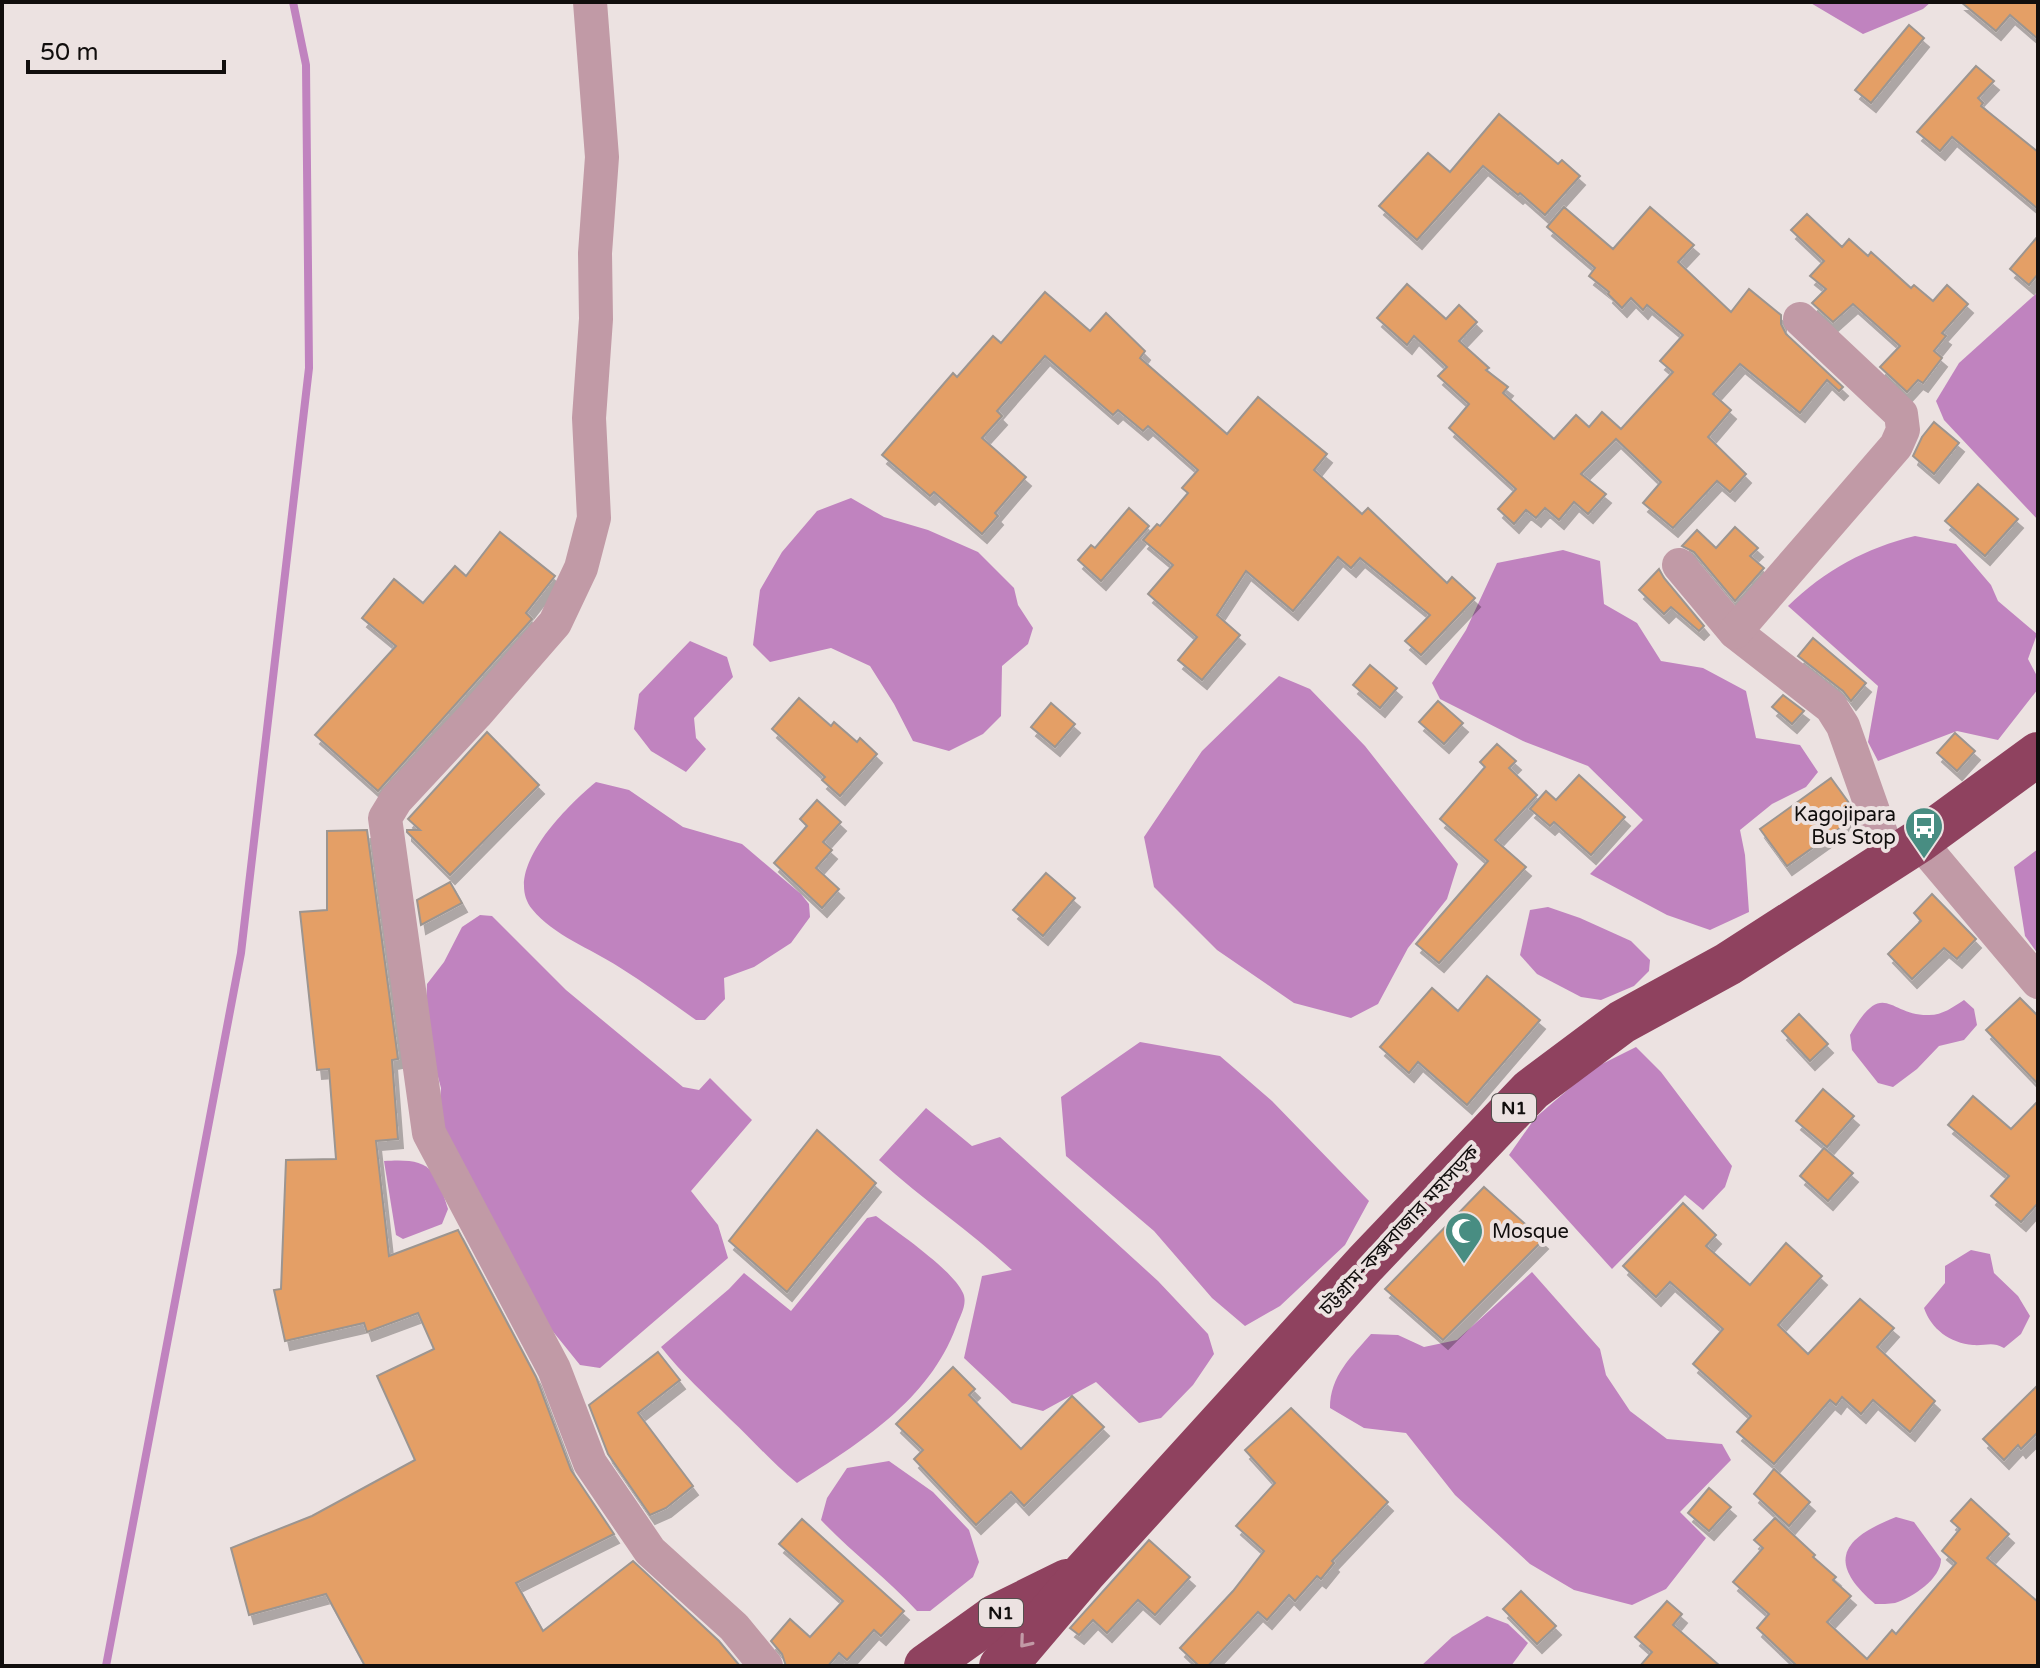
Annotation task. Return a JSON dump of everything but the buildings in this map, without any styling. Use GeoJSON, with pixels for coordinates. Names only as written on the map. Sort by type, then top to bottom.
{"type":"FeatureCollection","features":[{"type":"Feature","properties":{"kind":"highway","name":"চট্টগ্রাম-কক্সবাজার মহাসড়ক"},"geometry":{"type":"LineString","coordinates":[[1001,1666],[1365,1264],[1531,1090],[1622,1022],[1728,964],[1905,850],[2038,754]]}},
{"type":"Feature","properties":{"kind":"highway","name":"চট্টগ্রাম-কক্সবাজার মহাসড়ক"},"geometry":{"type":"LineString","coordinates":[[926,1666],[996,1616],[1084,1573]]}},
{"type":"Feature","properties":{"kind":"street"},"geometry":{"type":"LineString","coordinates":[[590,2],[602,157],[589,418],[594,518],[581,568],[555,623],[396,800],[385,818],[429,1133],[554,1369],[590,1463],[650,1551],[734,1627],[766,1666]]}},
{"type":"Feature","properties":{"kind":"street"},"geometry":{"type":"LineString","coordinates":[[1735,632],[1896,446],[1903,430],[1901,414],[1800,319]]}},
{"type":"Feature","properties":{"kind":"street"},"geometry":{"type":"LineString","coordinates":[[1679,565],[1735,632],[1831,707],[1905,850],[2038,982]]}},
{"type":"Feature","properties":{"kind":"shaded area"},"geometry":{"type":"Polygon","coordinates":[[[1809,2],[1931,2],[1923,9],[1863,34],[1809,2]]]}},
{"type":"Feature","properties":{"kind":"shaded area"},"geometry":{"type":"Polygon","coordinates":[[[2038,292],[2038,520],[1944,420],[1936,401],[1959,363],[2038,292]]]}},
{"type":"Feature","properties":{"kind":"shaded area"},"geometry":{"type":"Polygon","coordinates":[[[851,498],[884,517],[928,530],[978,552],[1014,588],[1018,605],[1033,628],[1028,644],[1002,666],[1001,716],[983,734],[949,751],[913,741],[870,666],[831,648],[770,662],[753,645],[760,590],[782,552],[817,511],[851,498]]]}},
{"type":"Feature","properties":{"kind":"shaded area"},"geometry":{"type":"Polygon","coordinates":[[[1915,536],[1956,544],[1991,585],[1998,601],[2037,634],[2028,659],[2038,678],[2038,689],[1998,740],[1957,731],[1878,761],[1868,742],[1878,686],[1788,606],[1847,562],[1915,536]]]}},
{"type":"Feature","properties":{"kind":"shaded area"},"geometry":{"type":"Polygon","coordinates":[[[1563,550],[1600,561],[1604,604],[1637,623],[1661,661],[1703,668],[1746,691],[1756,738],[1800,745],[1818,772],[1806,787],[1772,804],[1740,830],[1749,912],[1710,930],[1667,915],[1590,874],[1643,820],[1588,766],[1523,741],[1440,699],[1432,683],[1466,630],[1497,563],[1563,550]]]}},
{"type":"Feature","properties":{"kind":"shaded area"},"geometry":{"type":"Polygon","coordinates":[[[690,641],[727,657],[733,677],[694,718],[696,738],[706,749],[686,772],[651,751],[634,729],[639,694],[690,641]]]}},
{"type":"Feature","properties":{"kind":"shaded area"},"geometry":{"type":"Polygon","coordinates":[[[1279,676],[1310,689],[1365,746],[1458,864],[1447,899],[1408,948],[1378,1004],[1351,1018],[1294,1003],[1217,950],[1154,887],[1144,837],[1202,751],[1279,676]]]}},
{"type":"Feature","properties":{"kind":"shaded area"},"geometry":{"type":"Polygon","coordinates":[[[596,782],[629,790],[683,827],[742,844],[809,904],[810,917],[791,943],[754,967],[724,978],[725,999],[705,1020],[696,1020],[629,973],[551,927],[532,909],[525,893],[525,876],[531,858],[555,822],[596,782]]]}},
{"type":"Feature","properties":{"kind":"shaded area"},"geometry":{"type":"Polygon","coordinates":[[[2038,849],[2038,954],[2025,936],[2014,867],[2038,849]]]}},
{"type":"Feature","properties":{"kind":"shaded area"},"geometry":{"type":"Polygon","coordinates":[[[1548,907],[1631,941],[1650,960],[1649,971],[1634,986],[1601,1000],[1581,997],[1537,974],[1520,955],[1530,910],[1548,907]]]}},
{"type":"Feature","properties":{"kind":"shaded area"},"geometry":{"type":"Polygon","coordinates":[[[480,915],[492,916],[566,990],[683,1087],[699,1090],[710,1078],[752,1120],[691,1191],[718,1225],[728,1258],[600,1368],[580,1365],[534,1308],[437,1134],[441,1088],[425,1029],[427,984],[444,962],[462,927],[480,915]]]}},
{"type":"Feature","properties":{"kind":"shaded area"},"geometry":{"type":"Polygon","coordinates":[[[1964,1000],[1974,1009],[1977,1025],[1964,1040],[1939,1046],[1917,1069],[1893,1087],[1878,1083],[1852,1050],[1850,1035],[1861,1017],[1879,1003],[1915,1014],[1934,1015],[1964,1000]]]}},
{"type":"Feature","properties":{"kind":"shaded area"},"geometry":{"type":"Polygon","coordinates":[[[1140,1042],[1220,1056],[1272,1101],[1369,1201],[1345,1245],[1280,1306],[1245,1326],[1212,1298],[1154,1231],[1066,1156],[1061,1097],[1140,1042]]]}},
{"type":"Feature","properties":{"kind":"shaded area"},"geometry":{"type":"Polygon","coordinates":[[[1636,1047],[1661,1072],[1732,1166],[1725,1187],[1703,1210],[1685,1195],[1612,1269],[1509,1155],[1535,1118],[1592,1069],[1636,1047]]]}},
{"type":"Feature","properties":{"kind":"shaded area"},"geometry":{"type":"Polygon","coordinates":[[[926,1108],[972,1146],[1000,1137],[1158,1281],[1208,1334],[1214,1354],[1193,1385],[1161,1418],[1139,1423],[1096,1382],[1043,1411],[1012,1403],[964,1358],[982,1276],[1012,1270],[879,1160],[926,1108]]]}},
{"type":"Feature","properties":{"kind":"shaded area"},"geometry":{"type":"Polygon","coordinates":[[[384,1161],[412,1161],[429,1168],[448,1209],[442,1224],[403,1239],[396,1235],[384,1161]]]}},
{"type":"Feature","properties":{"kind":"shaded area"},"geometry":{"type":"Polygon","coordinates":[[[876,1216],[948,1274],[963,1293],[963,1310],[944,1353],[929,1377],[910,1398],[868,1435],[797,1483],[694,1384],[661,1347],[744,1273],[791,1311],[867,1218],[876,1216]]]}},
{"type":"Feature","properties":{"kind":"shaded area"},"geometry":{"type":"Polygon","coordinates":[[[1971,1250],[1990,1254],[1994,1273],[2018,1296],[2030,1316],[2021,1334],[2004,1348],[1992,1344],[1965,1344],[1949,1338],[1931,1322],[1924,1308],[1945,1283],[1945,1266],[1971,1250]]]}},
{"type":"Feature","properties":{"kind":"shaded area"},"geometry":{"type":"Polygon","coordinates":[[[1532,1272],[1600,1349],[1606,1375],[1630,1411],[1667,1439],[1722,1444],[1731,1460],[1680,1512],[1706,1538],[1666,1589],[1632,1605],[1574,1590],[1530,1564],[1455,1495],[1406,1433],[1364,1428],[1330,1408],[1338,1377],[1371,1334],[1398,1335],[1424,1347],[1457,1340],[1532,1272]]]}},
{"type":"Feature","properties":{"kind":"shaded area"},"geometry":{"type":"Polygon","coordinates":[[[889,1461],[933,1492],[969,1530],[979,1562],[973,1577],[930,1611],[917,1611],[821,1520],[827,1498],[847,1468],[889,1461]]]}},
{"type":"Feature","properties":{"kind":"shaded area"},"geometry":{"type":"Polygon","coordinates":[[[1896,1517],[1914,1522],[1941,1559],[1940,1566],[1925,1586],[1910,1596],[1895,1603],[1875,1604],[1850,1575],[1846,1563],[1847,1552],[1863,1533],[1896,1517]]]}},
{"type":"Feature","properties":{"kind":"shaded area"},"geometry":{"type":"Polygon","coordinates":[[[1487,1616],[1508,1624],[1528,1643],[1511,1666],[1421,1666],[1452,1637],[1487,1616]]]}},
{"type":"Feature","properties":{"kind":"waterway"},"geometry":{"type":"LineString","coordinates":[[106,1666],[241,953],[309,368],[306,65],[293,2]]}},
{"type":"Feature","properties":{"kind":"place","name":"Kagojipara Bus Stop"},"geometry":{"type":"Point","coordinates":[1924,860]}},
{"type":"Feature","properties":{"kind":"place","name":"Mosque"},"geometry":{"type":"Point","coordinates":[1464,1265]}}]}
